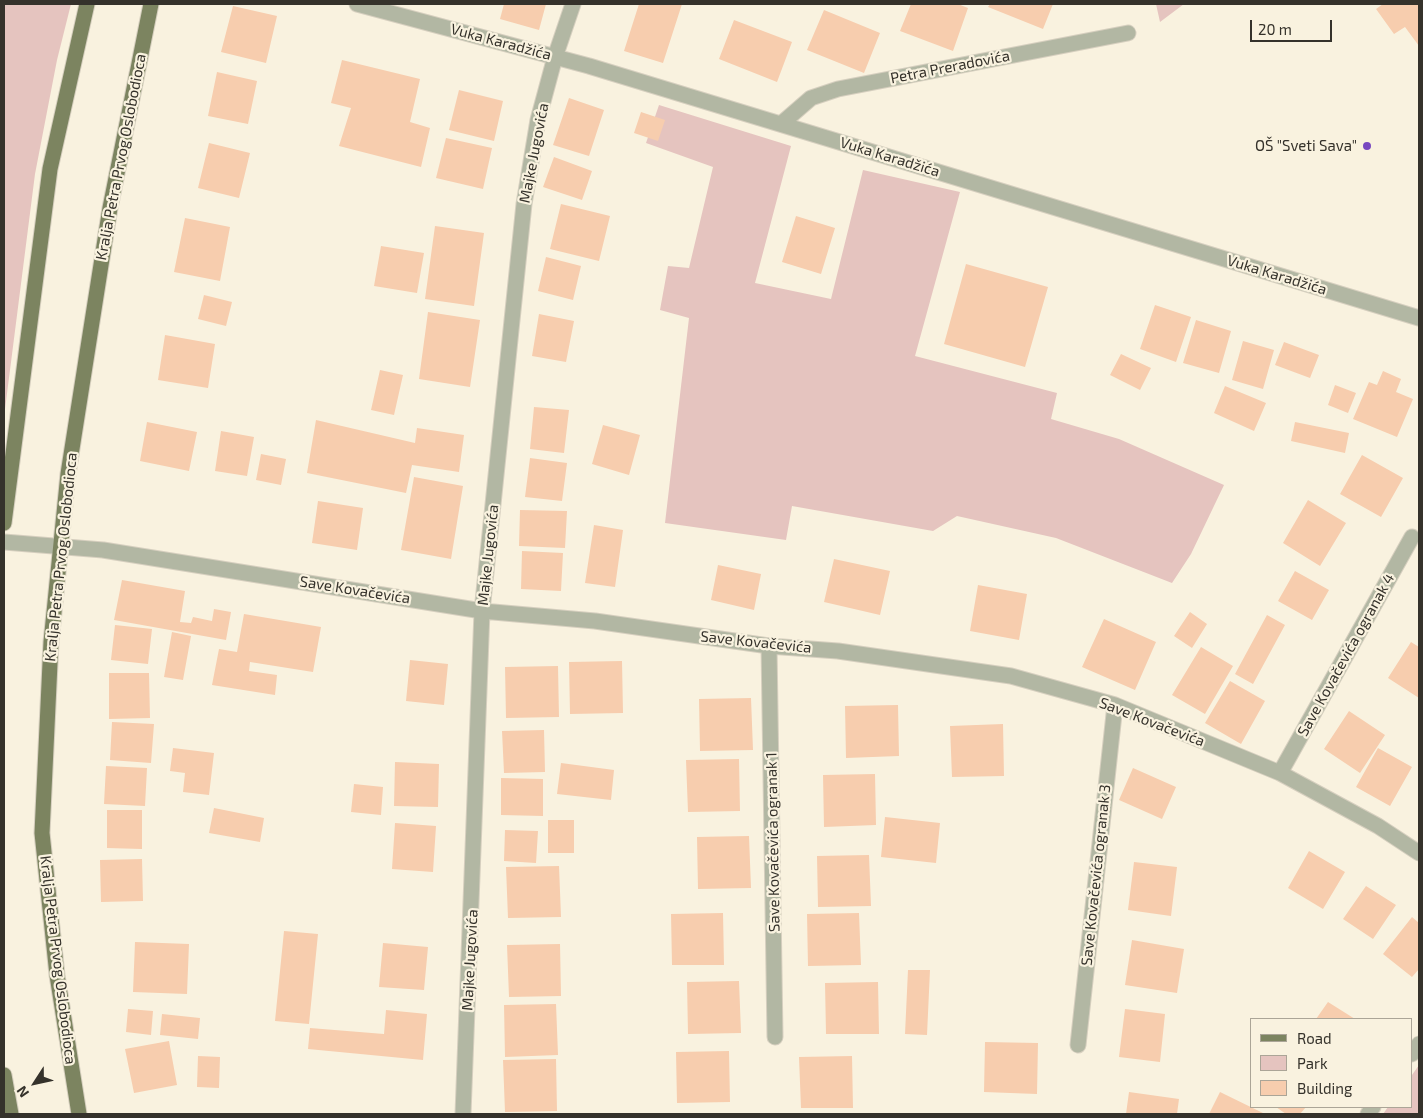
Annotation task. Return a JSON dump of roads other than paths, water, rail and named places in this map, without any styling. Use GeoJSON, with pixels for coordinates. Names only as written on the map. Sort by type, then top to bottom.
{"type":"FeatureCollection","features":[{"type":"Feature","properties":{"kind":"main road"},"geometry":{"type":"LineString","coordinates":[[4,523],[50,169],[87,4]]}},
{"type":"Feature","properties":{"kind":"main road","name":"Kralja Petra Prvog Oslobodioca"},"geometry":{"type":"LineString","coordinates":[[79,1114],[56,975],[42,833],[51,642],[68,474],[110,208],[152,4]]}},
{"type":"Feature","properties":{"kind":"main road"},"geometry":{"type":"LineString","coordinates":[[4,1075],[11,1114]]}},
{"type":"Feature","properties":{"kind":"street","name":"Vuka Karadžića"},"geometry":{"type":"LineString","coordinates":[[357,4],[555,57],[1419,318]]}},
{"type":"Feature","properties":{"kind":"street","name":"Majke Jugovića"},"geometry":{"type":"LineString","coordinates":[[463,1114],[482,612],[524,204],[538,120],[555,57],[573,4]]}},
{"type":"Feature","properties":{"kind":"street","name":"Petra Preradovića"},"geometry":{"type":"LineString","coordinates":[[781,124],[811,98],[838,88],[1128,33]]}},
{"type":"Feature","properties":{"kind":"street","name":"Save Kovačevića ogranak 4"},"geometry":{"type":"LineString","coordinates":[[1280,773],[1412,537]]}},
{"type":"Feature","properties":{"kind":"street","name":"Save Kovačevića"},"geometry":{"type":"LineString","coordinates":[[4,542],[103,550],[187,562],[482,612],[595,621],[769,646],[838,651],[1011,676],[1115,705],[1280,773],[1378,826],[1419,853]]}},
{"type":"Feature","properties":{"kind":"street","name":"Save Kovačevića ogranak 1"},"geometry":{"type":"LineString","coordinates":[[769,646],[775,1037]]}},
{"type":"Feature","properties":{"kind":"street","name":"Save Kovačevića ogranak 3"},"geometry":{"type":"LineString","coordinates":[[1078,1045],[1115,705]]}},
{"type":"Feature","properties":{"kind":"place","name":"OŠ \"Sveti Sava\""},"geometry":{"type":"Point","coordinates":[1367,146]}}]}
